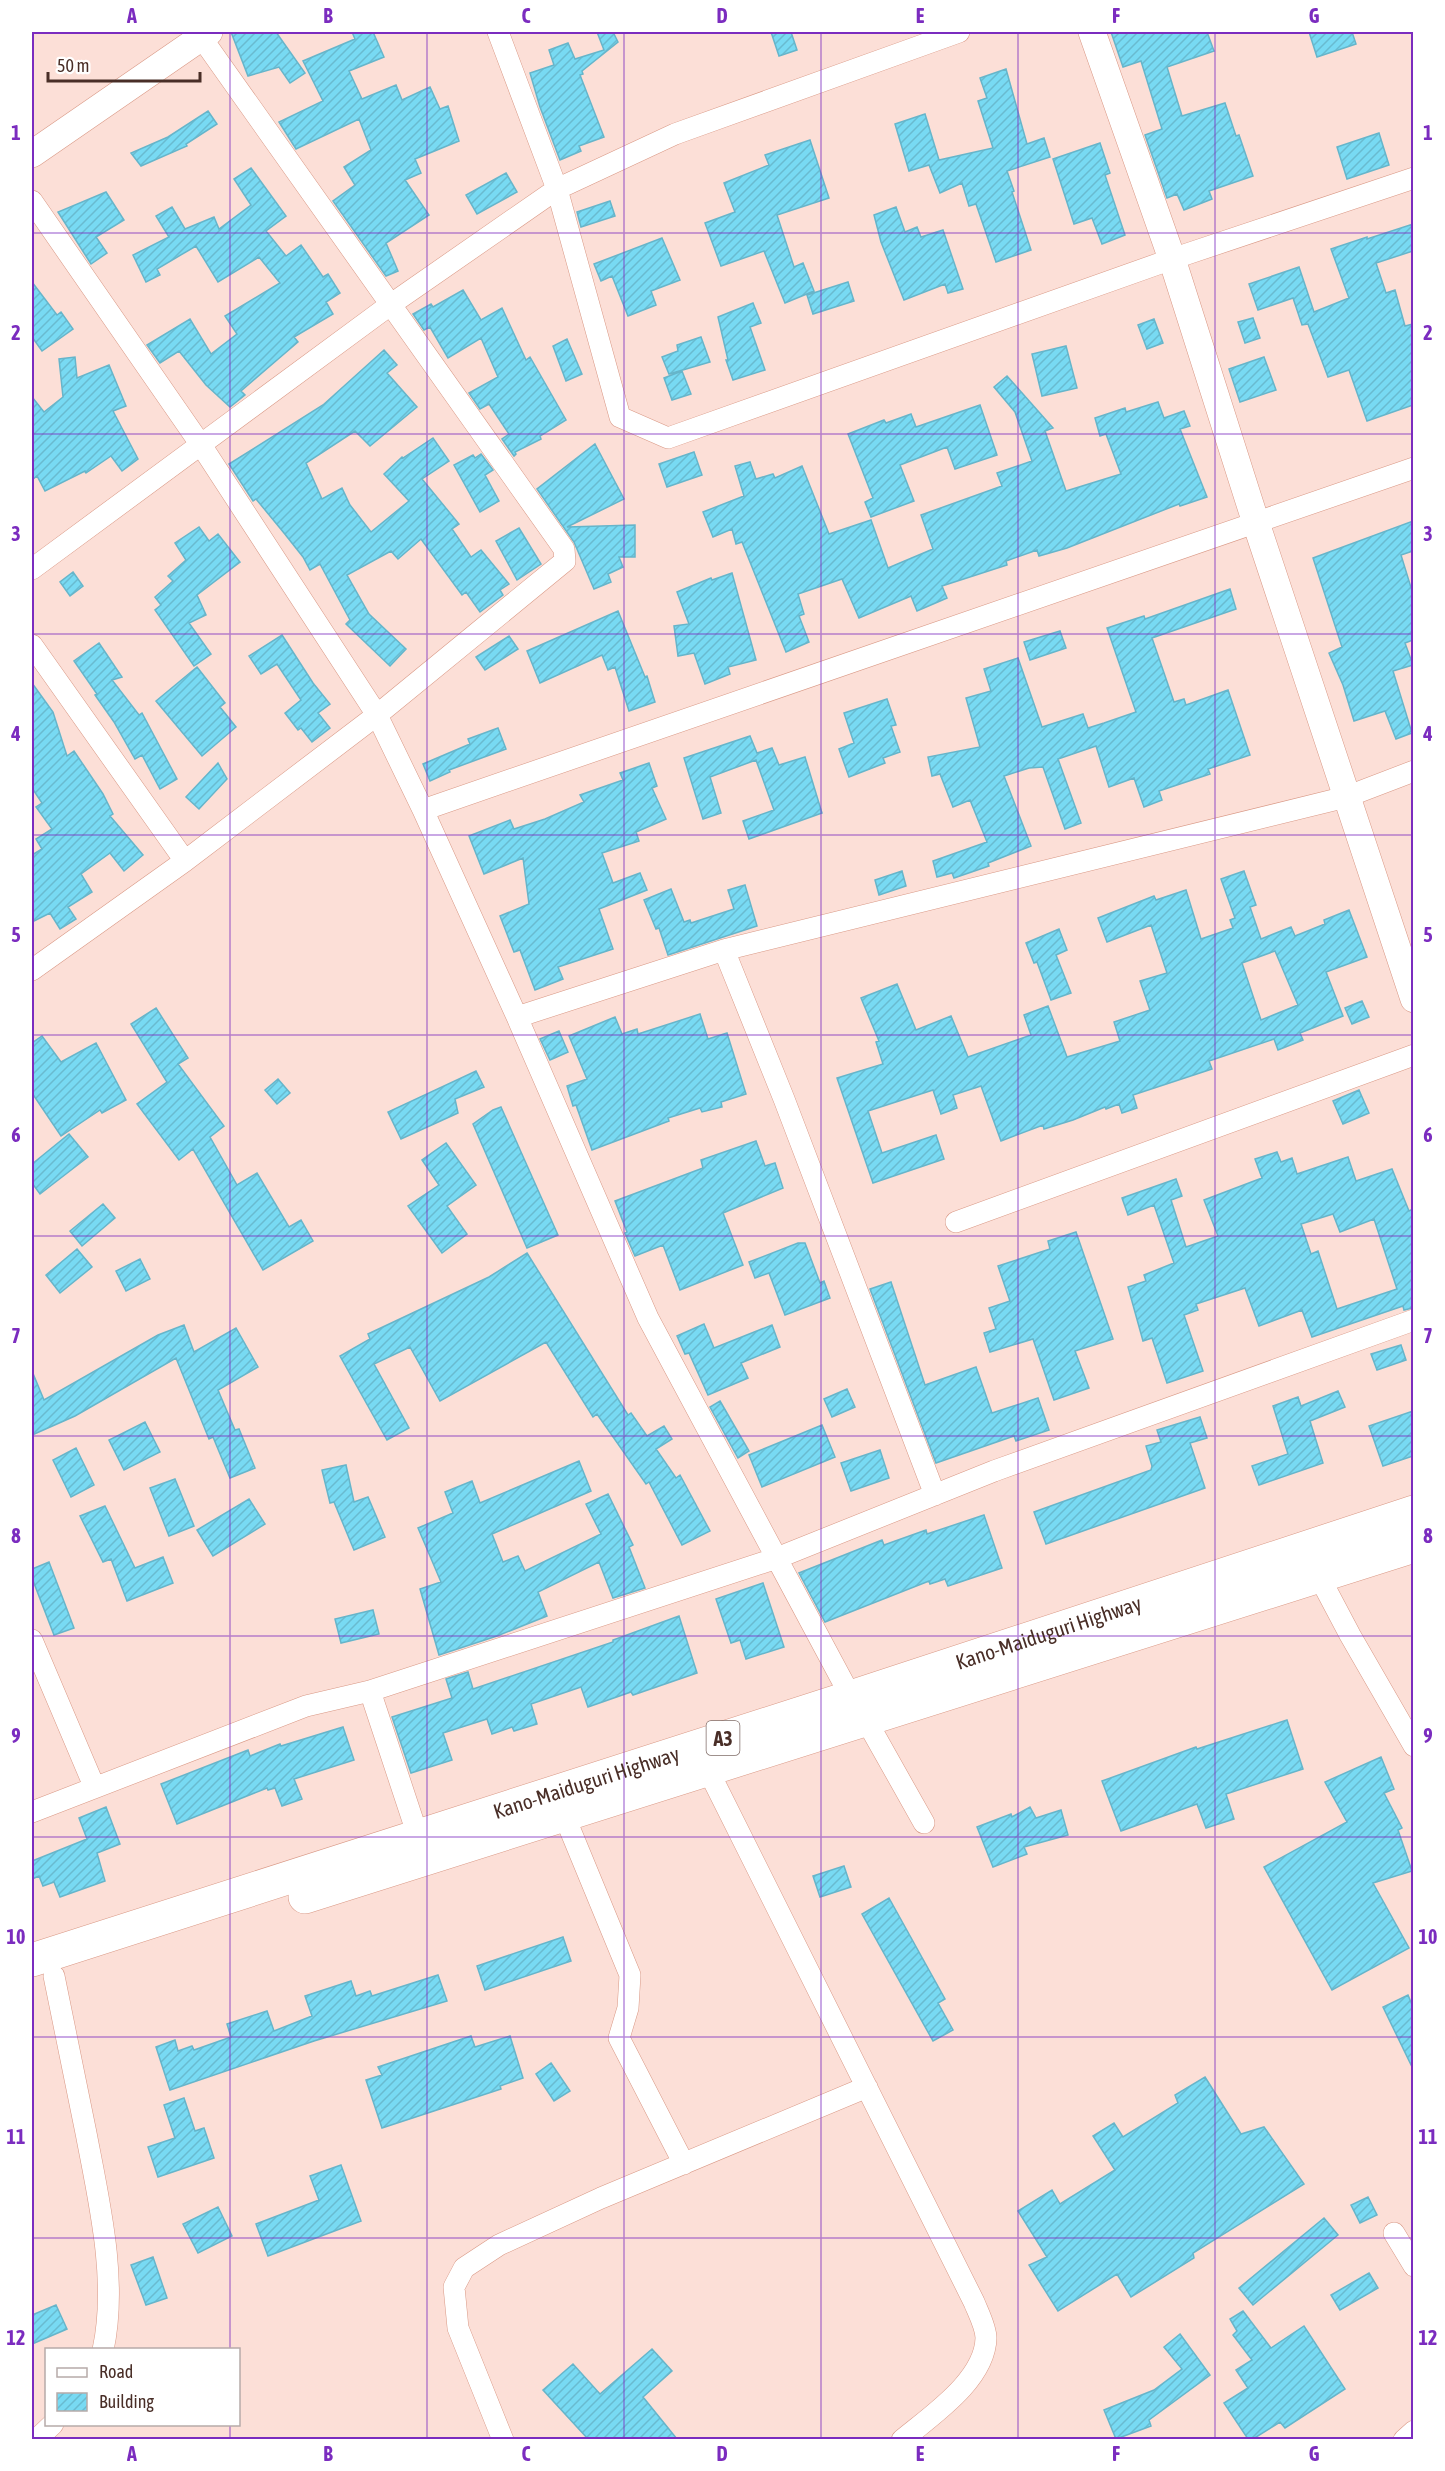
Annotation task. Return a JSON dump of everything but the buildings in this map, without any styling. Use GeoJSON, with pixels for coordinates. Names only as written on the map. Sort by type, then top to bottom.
{"type":"FeatureCollection","features":[{"type":"Feature","properties":{"kind":"highway","name":"Kano-Maiduguri Highway"},"geometry":{"type":"LineString","coordinates":[[39,1973],[418,1836],[859,1708],[1311,1562],[1413,1512]]}},
{"type":"Feature","properties":{"kind":"highway","name":"Kano-Maiduguri Highway"},"geometry":{"type":"LineString","coordinates":[[1311,1562],[1413,1546]]}},
{"type":"Feature","properties":{"kind":"highway","name":"Kano-Maiduguri Highway"},"geometry":{"type":"LineString","coordinates":[[39,1973],[708,1770],[859,1708]]}},
{"type":"Feature","properties":{"kind":"street"},"geometry":{"type":"LineString","coordinates":[[498,32],[557,189],[620,417],[668,438],[1172,259],[1413,178]]}},
{"type":"Feature","properties":{"kind":"street"},"geometry":{"type":"LineString","coordinates":[[32,569],[390,305],[557,189],[675,134],[959,32]]}},
{"type":"Feature","properties":{"kind":"street"},"geometry":{"type":"LineString","coordinates":[[1092,32],[1172,259],[1256,523],[1413,999]]}},
{"type":"Feature","properties":{"kind":"street"},"geometry":{"type":"LineString","coordinates":[[32,153],[205,34],[390,305],[564,549],[566,556],[565,561],[377,715],[185,861],[32,970]]}},
{"type":"Feature","properties":{"kind":"street"},"geometry":{"type":"LineString","coordinates":[[32,201],[201,446],[377,715],[517,1017],[648,1318],[777,1558],[924,1823]]}},
{"type":"Feature","properties":{"kind":"street"},"geometry":{"type":"LineString","coordinates":[[423,810],[1413,468]]}},
{"type":"Feature","properties":{"kind":"street"},"geometry":{"type":"LineString","coordinates":[[32,645],[185,861]]}},
{"type":"Feature","properties":{"kind":"street"},"geometry":{"type":"LineString","coordinates":[[517,1017],[724,950],[1346,797],[1413,771]]}},
{"type":"Feature","properties":{"kind":"street"},"geometry":{"type":"LineString","coordinates":[[724,950],[935,1495]]}},
{"type":"Feature","properties":{"kind":"street"},"geometry":{"type":"LineString","coordinates":[[956,1222],[1413,1055]]}},
{"type":"Feature","properties":{"kind":"street"},"geometry":{"type":"LineString","coordinates":[[32,1812],[94,1786],[306,1706],[370,1691],[777,1558],[994,1470],[1413,1320]]}},
{"type":"Feature","properties":{"kind":"street"},"geometry":{"type":"LineString","coordinates":[[1311,1562],[1413,1746]]}},
{"type":"Feature","properties":{"kind":"street"},"geometry":{"type":"LineString","coordinates":[[32,1640],[94,1786]]}},
{"type":"Feature","properties":{"kind":"street"},"geometry":{"type":"LineString","coordinates":[[370,1691],[418,1836]]}},
{"type":"Feature","properties":{"kind":"street"},"geometry":{"type":"LineString","coordinates":[[708,1770],[974,2302],[986,2336],[981,2361],[955,2396],[902,2439]]}},
{"type":"Feature","properties":{"kind":"street"},"geometry":{"type":"LineString","coordinates":[[564,1815],[630,1976],[628,2008],[619,2038],[684,2164]]}},
{"type":"Feature","properties":{"kind":"street"},"geometry":{"type":"LineString","coordinates":[[39,1973],[98,2193],[109,2288],[108,2327],[103,2348]]}},
{"type":"Feature","properties":{"kind":"street"},"geometry":{"type":"LineString","coordinates":[[502,2439],[458,2328],[454,2287],[464,2268],[499,2245],[601,2198],[867,2088]]}},
{"type":"Feature","properties":{"kind":"street"},"geometry":{"type":"LineString","coordinates":[[1394,2233],[1413,2266]]}},
{"type":"Feature","properties":{"kind":"street"},"geometry":{"type":"LineString","coordinates":[[36,2439],[51,2426]]}},
{"type":"Feature","properties":{"kind":"street"},"geometry":{"type":"LineString","coordinates":[[1404,2439],[1413,2431]]}}]}
